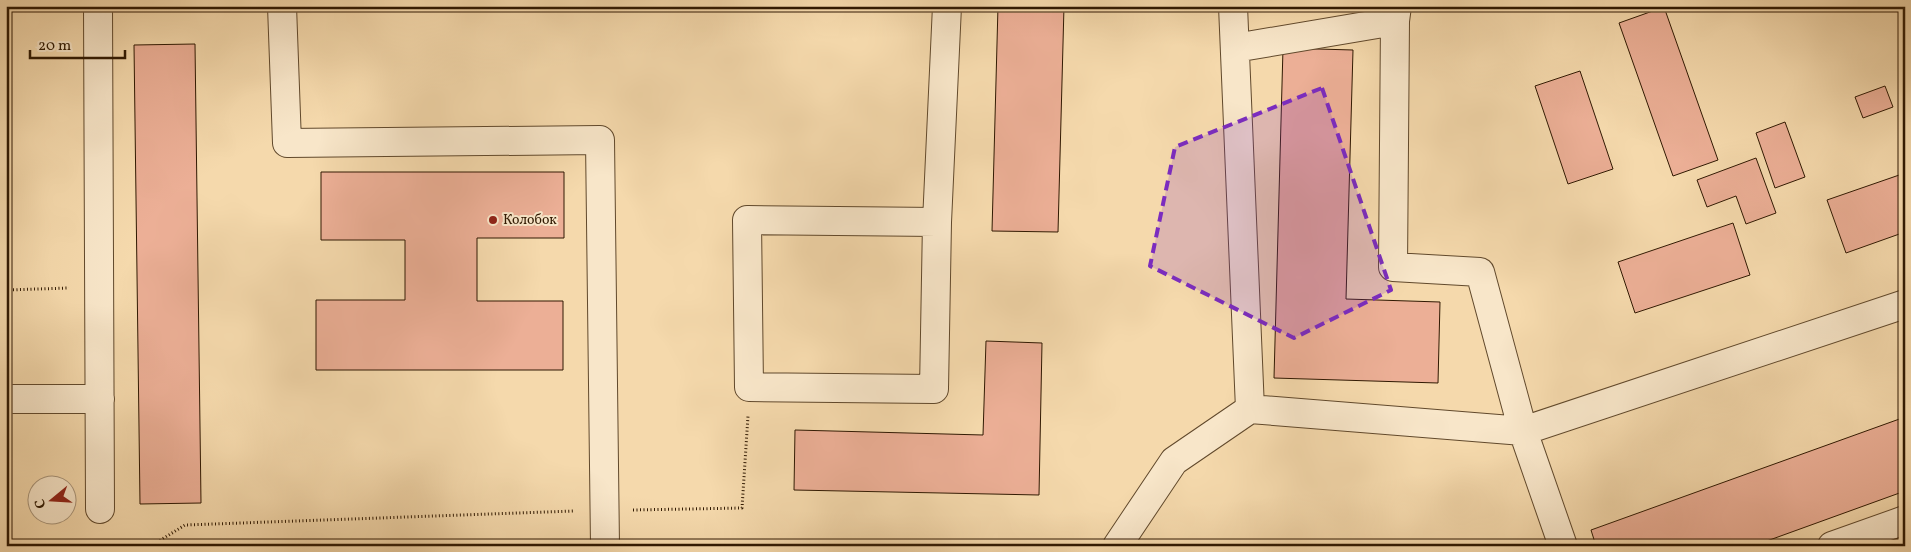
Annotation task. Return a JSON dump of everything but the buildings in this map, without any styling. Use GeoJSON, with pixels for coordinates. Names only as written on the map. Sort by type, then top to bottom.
{"type":"FeatureCollection","features":[{"type":"Feature","properties":{"kind":"lane"},"geometry":{"type":"LineString","coordinates":[[98,6],[100,509]]}},
{"type":"Feature","properties":{"kind":"lane"},"geometry":{"type":"LineString","coordinates":[[282,6],[287,143],[600,140],[605,546]]}},
{"type":"Feature","properties":{"kind":"lane"},"geometry":{"type":"LineString","coordinates":[[938,222],[747,220],[749,387],[934,389],[938,222],[947,6]]}},
{"type":"Feature","properties":{"kind":"lane"},"geometry":{"type":"LineString","coordinates":[[1233,6],[1250,409]]}},
{"type":"Feature","properties":{"kind":"lane"},"geometry":{"type":"LineString","coordinates":[[1235,48],[1396,14],[1393,267],[1480,272],[1524,431],[1563,546]]}},
{"type":"Feature","properties":{"kind":"lane"},"geometry":{"type":"LineString","coordinates":[[1117,546],[1174,461],[1250,409],[1524,431],[1905,304]]}},
{"type":"Feature","properties":{"kind":"lane"},"geometry":{"type":"LineString","coordinates":[[6,400],[100,399]]}},
{"type":"Feature","properties":{"kind":"lane"},"geometry":{"type":"LineString","coordinates":[[1832,546],[1905,520]]}},
{"type":"Feature","properties":{"kind":"path"},"geometry":{"type":"LineString","coordinates":[[6,290],[100,287]]}},
{"type":"Feature","properties":{"kind":"path"},"geometry":{"type":"LineString","coordinates":[[626,510],[742,508],[749,387]]}},
{"type":"Feature","properties":{"kind":"path"},"geometry":{"type":"LineString","coordinates":[[151,546],[185,526],[578,511]]}},
{"type":"Feature","properties":{"kind":"highlighted area"},"geometry":{"type":"Polygon","coordinates":[[[1322,88],[1391,290],[1294,338],[1150,266],[1175,147],[1322,88]]]}},
{"type":"Feature","properties":{"kind":"place","name":"Колобок"},"geometry":{"type":"Point","coordinates":[493,220]}}]}
